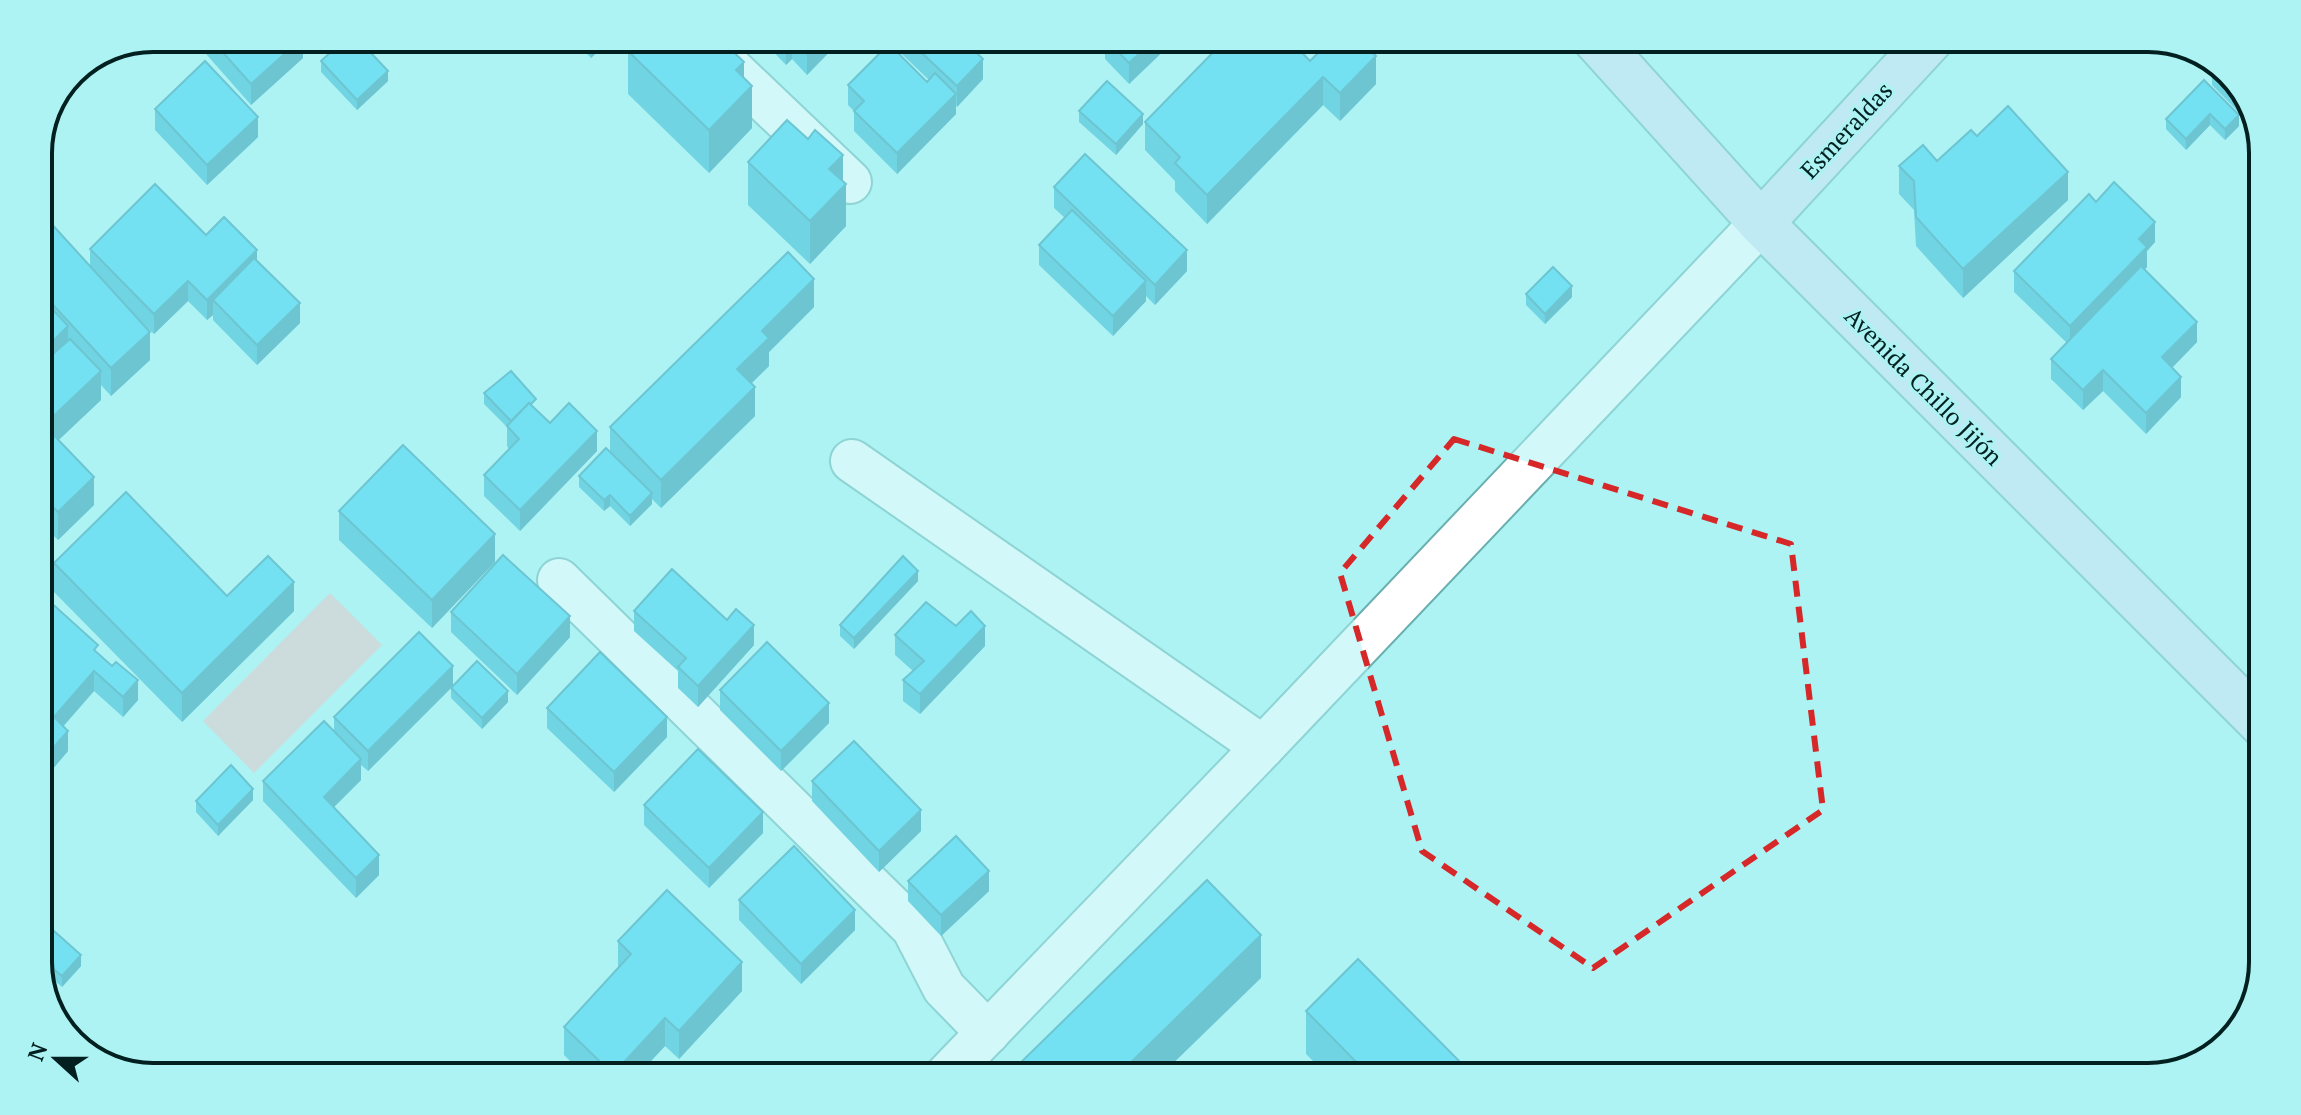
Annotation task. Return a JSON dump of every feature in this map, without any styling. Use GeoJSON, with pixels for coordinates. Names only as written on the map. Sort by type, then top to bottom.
{"type":"FeatureCollection","features":[{"type":"Feature","properties":{"kind":"street"},"geometry":{"type":"LineString","coordinates":[[714,52],[850,182]]}},
{"type":"Feature","properties":{"kind":"street","name":"Avenida Chillo Jijón"},"geometry":{"type":"LineString","coordinates":[[1607,52],[1761,223],[2249,711]]}},
{"type":"Feature","properties":{"kind":"street","name":"Esmeraldas"},"geometry":{"type":"LineString","coordinates":[[1761,223],[1919,52]]}},
{"type":"Feature","properties":{"kind":"street"},"geometry":{"type":"LineString","coordinates":[[959,1063],[1761,223]]}},
{"type":"Feature","properties":{"kind":"street"},"geometry":{"type":"LineString","coordinates":[[852,461],[1263,747]]}},
{"type":"Feature","properties":{"kind":"street"},"geometry":{"type":"LineString","coordinates":[[559,580],[913,928],[944,988],[988,1033]]}},
{"type":"Feature","properties":{"kind":"highlighted area"},"geometry":{"type":"Polygon","coordinates":[[[1454,439],[1791,544],[1823,810],[1593,968],[1422,851],[1340,573],[1454,439]]]}},
{"type":"Feature","properties":{"kind":"shaded area"},"geometry":{"type":"Polygon","coordinates":[[[330,593],[382,645],[254,773],[203,721],[330,593]]]}},
{"type":"Feature","properties":{"kind":"building"},"geometry":{"type":"Polygon","coordinates":[[[222,52],[286,52],[251,84],[222,52]]]}},
{"type":"Feature","properties":{"kind":"building"},"geometry":{"type":"Polygon","coordinates":[[[331,52],[370,52],[388,71],[357,100],[321,61],[331,52]]]}},
{"type":"Feature","properties":{"kind":"building"},"geometry":{"type":"Polygon","coordinates":[[[629,52],[734,52],[744,62],[736,70],[752,86],[709,130],[629,52]]]}},
{"type":"Feature","properties":{"kind":"building"},"geometry":{"type":"Polygon","coordinates":[[[881,52],[897,52],[927,82],[935,73],[956,94],[897,153],[854,111],[864,101],[848,85],[881,52]]]}},
{"type":"Feature","properties":{"kind":"building"},"geometry":{"type":"Polygon","coordinates":[[[921,52],[976,52],[983,59],[957,86],[921,52]]]}},
{"type":"Feature","properties":{"kind":"building"},"geometry":{"type":"Polygon","coordinates":[[[1118,52],[1141,52],[1129,63],[1118,52]]]}},
{"type":"Feature","properties":{"kind":"building"},"geometry":{"type":"Polygon","coordinates":[[[1213,52],[1301,52],[1310,61],[1319,52],[1372,52],[1376,56],[1340,93],[1323,77],[1207,195],[1175,163],[1180,157],[1145,122],[1213,52]]]}},
{"type":"Feature","properties":{"kind":"building"},"geometry":{"type":"Polygon","coordinates":[[[205,61],[258,117],[207,165],[155,109],[205,61]]]}},
{"type":"Feature","properties":{"kind":"building"},"geometry":{"type":"Polygon","coordinates":[[[2204,80],[2239,115],[2225,129],[2210,114],[2186,139],[2166,119],[2204,80]]]}},
{"type":"Feature","properties":{"kind":"building"},"geometry":{"type":"Polygon","coordinates":[[[1107,81],[1143,114],[1116,144],[1079,111],[1107,81]]]}},
{"type":"Feature","properties":{"kind":"building"},"geometry":{"type":"Polygon","coordinates":[[[2008,106],[2068,172],[1963,269],[1916,217],[1914,181],[1899,166],[1923,145],[1937,161],[1971,130],[1977,136],[2008,106]]]}},
{"type":"Feature","properties":{"kind":"building"},"geometry":{"type":"Polygon","coordinates":[[[787,120],[808,139],[815,130],[843,155],[829,169],[846,184],[810,221],[748,162],[787,120]]]}},
{"type":"Feature","properties":{"kind":"building"},"geometry":{"type":"Polygon","coordinates":[[[1085,154],[1187,250],[1155,285],[1054,187],[1085,154]]]}},
{"type":"Feature","properties":{"kind":"building"},"geometry":{"type":"Polygon","coordinates":[[[2114,182],[2155,222],[2139,239],[2147,247],[2070,326],[2014,271],[2089,194],[2096,202],[2114,182]]]}},
{"type":"Feature","properties":{"kind":"building"},"geometry":{"type":"Polygon","coordinates":[[[155,184],[206,235],[224,217],[257,250],[207,300],[188,281],[154,314],[90,249],[155,184]]]}},
{"type":"Feature","properties":{"kind":"building"},"geometry":{"type":"Polygon","coordinates":[[[1072,210],[1146,281],[1113,316],[1039,245],[1072,210]]]}},
{"type":"Feature","properties":{"kind":"building"},"geometry":{"type":"Polygon","coordinates":[[[52,224],[150,332],[111,368],[52,304],[52,224]]]}},
{"type":"Feature","properties":{"kind":"building"},"geometry":{"type":"Polygon","coordinates":[[[788,252],[814,279],[762,331],[769,338],[737,369],[755,387],[661,480],[610,427],[788,252]]]}},
{"type":"Feature","properties":{"kind":"building"},"geometry":{"type":"Polygon","coordinates":[[[254,258],[300,303],[257,345],[213,300],[254,258]]]}},
{"type":"Feature","properties":{"kind":"building"},"geometry":{"type":"Polygon","coordinates":[[[2141,266],[2197,322],[2162,357],[2181,377],[2146,413],[2103,370],[2083,390],[2051,359],[2141,266]]]}},
{"type":"Feature","properties":{"kind":"building"},"geometry":{"type":"Polygon","coordinates":[[[1553,267],[1572,286],[1545,314],[1526,294],[1553,267]]]}},
{"type":"Feature","properties":{"kind":"building"},"geometry":{"type":"Polygon","coordinates":[[[52,309],[68,326],[52,342],[52,309]]]}},
{"type":"Feature","properties":{"kind":"building"},"geometry":{"type":"Polygon","coordinates":[[[70,339],[101,371],[52,417],[52,351],[54,353],[70,339]]]}},
{"type":"Feature","properties":{"kind":"building"},"geometry":{"type":"Polygon","coordinates":[[[511,371],[536,399],[511,421],[484,393],[511,371]]]}},
{"type":"Feature","properties":{"kind":"building"},"geometry":{"type":"Polygon","coordinates":[[[529,403],[550,423],[569,403],[597,431],[520,510],[484,475],[519,439],[507,426],[529,403]]]}},
{"type":"Feature","properties":{"kind":"building"},"geometry":{"type":"Polygon","coordinates":[[[52,433],[94,477],[58,512],[52,506],[52,433]]]}},
{"type":"Feature","properties":{"kind":"building"},"geometry":{"type":"Polygon","coordinates":[[[403,445],[495,534],[432,600],[339,511],[403,445]]]}},
{"type":"Feature","properties":{"kind":"building"},"geometry":{"type":"Polygon","coordinates":[[[606,448],[652,493],[630,516],[610,495],[604,500],[579,476],[606,448]]]}},
{"type":"Feature","properties":{"kind":"building"},"geometry":{"type":"Polygon","coordinates":[[[126,492],[227,596],[268,556],[294,582],[182,693],[54,563],[126,492]]]}},
{"type":"Feature","properties":{"kind":"building"},"geometry":{"type":"Polygon","coordinates":[[[503,555],[570,616],[517,674],[451,612],[503,555]]]}},
{"type":"Feature","properties":{"kind":"building"},"geometry":{"type":"Polygon","coordinates":[[[903,556],[918,571],[854,638],[840,625],[903,556]]]}},
{"type":"Feature","properties":{"kind":"building"},"geometry":{"type":"Polygon","coordinates":[[[672,569],[727,620],[736,609],[754,625],[698,686],[678,667],[686,658],[634,611],[672,569]]]}},
{"type":"Feature","properties":{"kind":"building"},"geometry":{"type":"Polygon","coordinates":[[[926,602],[956,626],[971,611],[985,626],[920,694],[903,680],[924,661],[895,635],[926,602]]]}},
{"type":"Feature","properties":{"kind":"building"},"geometry":{"type":"Polygon","coordinates":[[[52,604],[98,645],[94,650],[112,666],[116,662],[138,680],[123,697],[94,671],[54,717],[68,731],[52,749],[52,604]]]}},
{"type":"Feature","properties":{"kind":"building"},"geometry":{"type":"Polygon","coordinates":[[[419,632],[453,666],[368,751],[334,717],[419,632]]]}},
{"type":"Feature","properties":{"kind":"building"},"geometry":{"type":"Polygon","coordinates":[[[767,642],[829,703],[781,751],[720,690],[767,642]]]}},
{"type":"Feature","properties":{"kind":"building"},"geometry":{"type":"Polygon","coordinates":[[[600,652],[667,717],[614,772],[547,708],[600,652]]]}},
{"type":"Feature","properties":{"kind":"building"},"geometry":{"type":"Polygon","coordinates":[[[477,661],[508,691],[482,718],[451,688],[477,661]]]}},
{"type":"Feature","properties":{"kind":"building"},"geometry":{"type":"Polygon","coordinates":[[[324,721],[361,759],[324,797],[379,855],[356,878],[263,781],[324,721]]]}},
{"type":"Feature","properties":{"kind":"building"},"geometry":{"type":"Polygon","coordinates":[[[854,741],[921,810],[879,851],[812,781],[854,741]]]}},
{"type":"Feature","properties":{"kind":"building"},"geometry":{"type":"Polygon","coordinates":[[[698,749],[763,812],[709,868],[644,805],[698,749]]]}},
{"type":"Feature","properties":{"kind":"building"},"geometry":{"type":"Polygon","coordinates":[[[231,765],[253,789],[218,825],[196,801],[231,765]]]}},
{"type":"Feature","properties":{"kind":"building"},"geometry":{"type":"Polygon","coordinates":[[[956,836],[989,871],[941,915],[908,881],[956,836]]]}},
{"type":"Feature","properties":{"kind":"building"},"geometry":{"type":"Polygon","coordinates":[[[794,846],[855,910],[801,964],[739,900],[794,846]]]}},
{"type":"Feature","properties":{"kind":"building"},"geometry":{"type":"Polygon","coordinates":[[[1207,880],[1261,935],[1130,1063],[1020,1063],[1207,880]]]}},
{"type":"Feature","properties":{"kind":"building"},"geometry":{"type":"Polygon","coordinates":[[[667,890],[742,962],[679,1031],[665,1018],[623,1063],[602,1063],[564,1027],[631,954],[618,941],[667,890]]]}},
{"type":"Feature","properties":{"kind":"building"},"geometry":{"type":"Polygon","coordinates":[[[54,931],[81,955],[62,976],[52,968],[54,931]]]}},
{"type":"Feature","properties":{"kind":"building"},"geometry":{"type":"Polygon","coordinates":[[[1358,959],[1461,1063],[1357,1063],[1306,1011],[1358,959]]]}}]}
